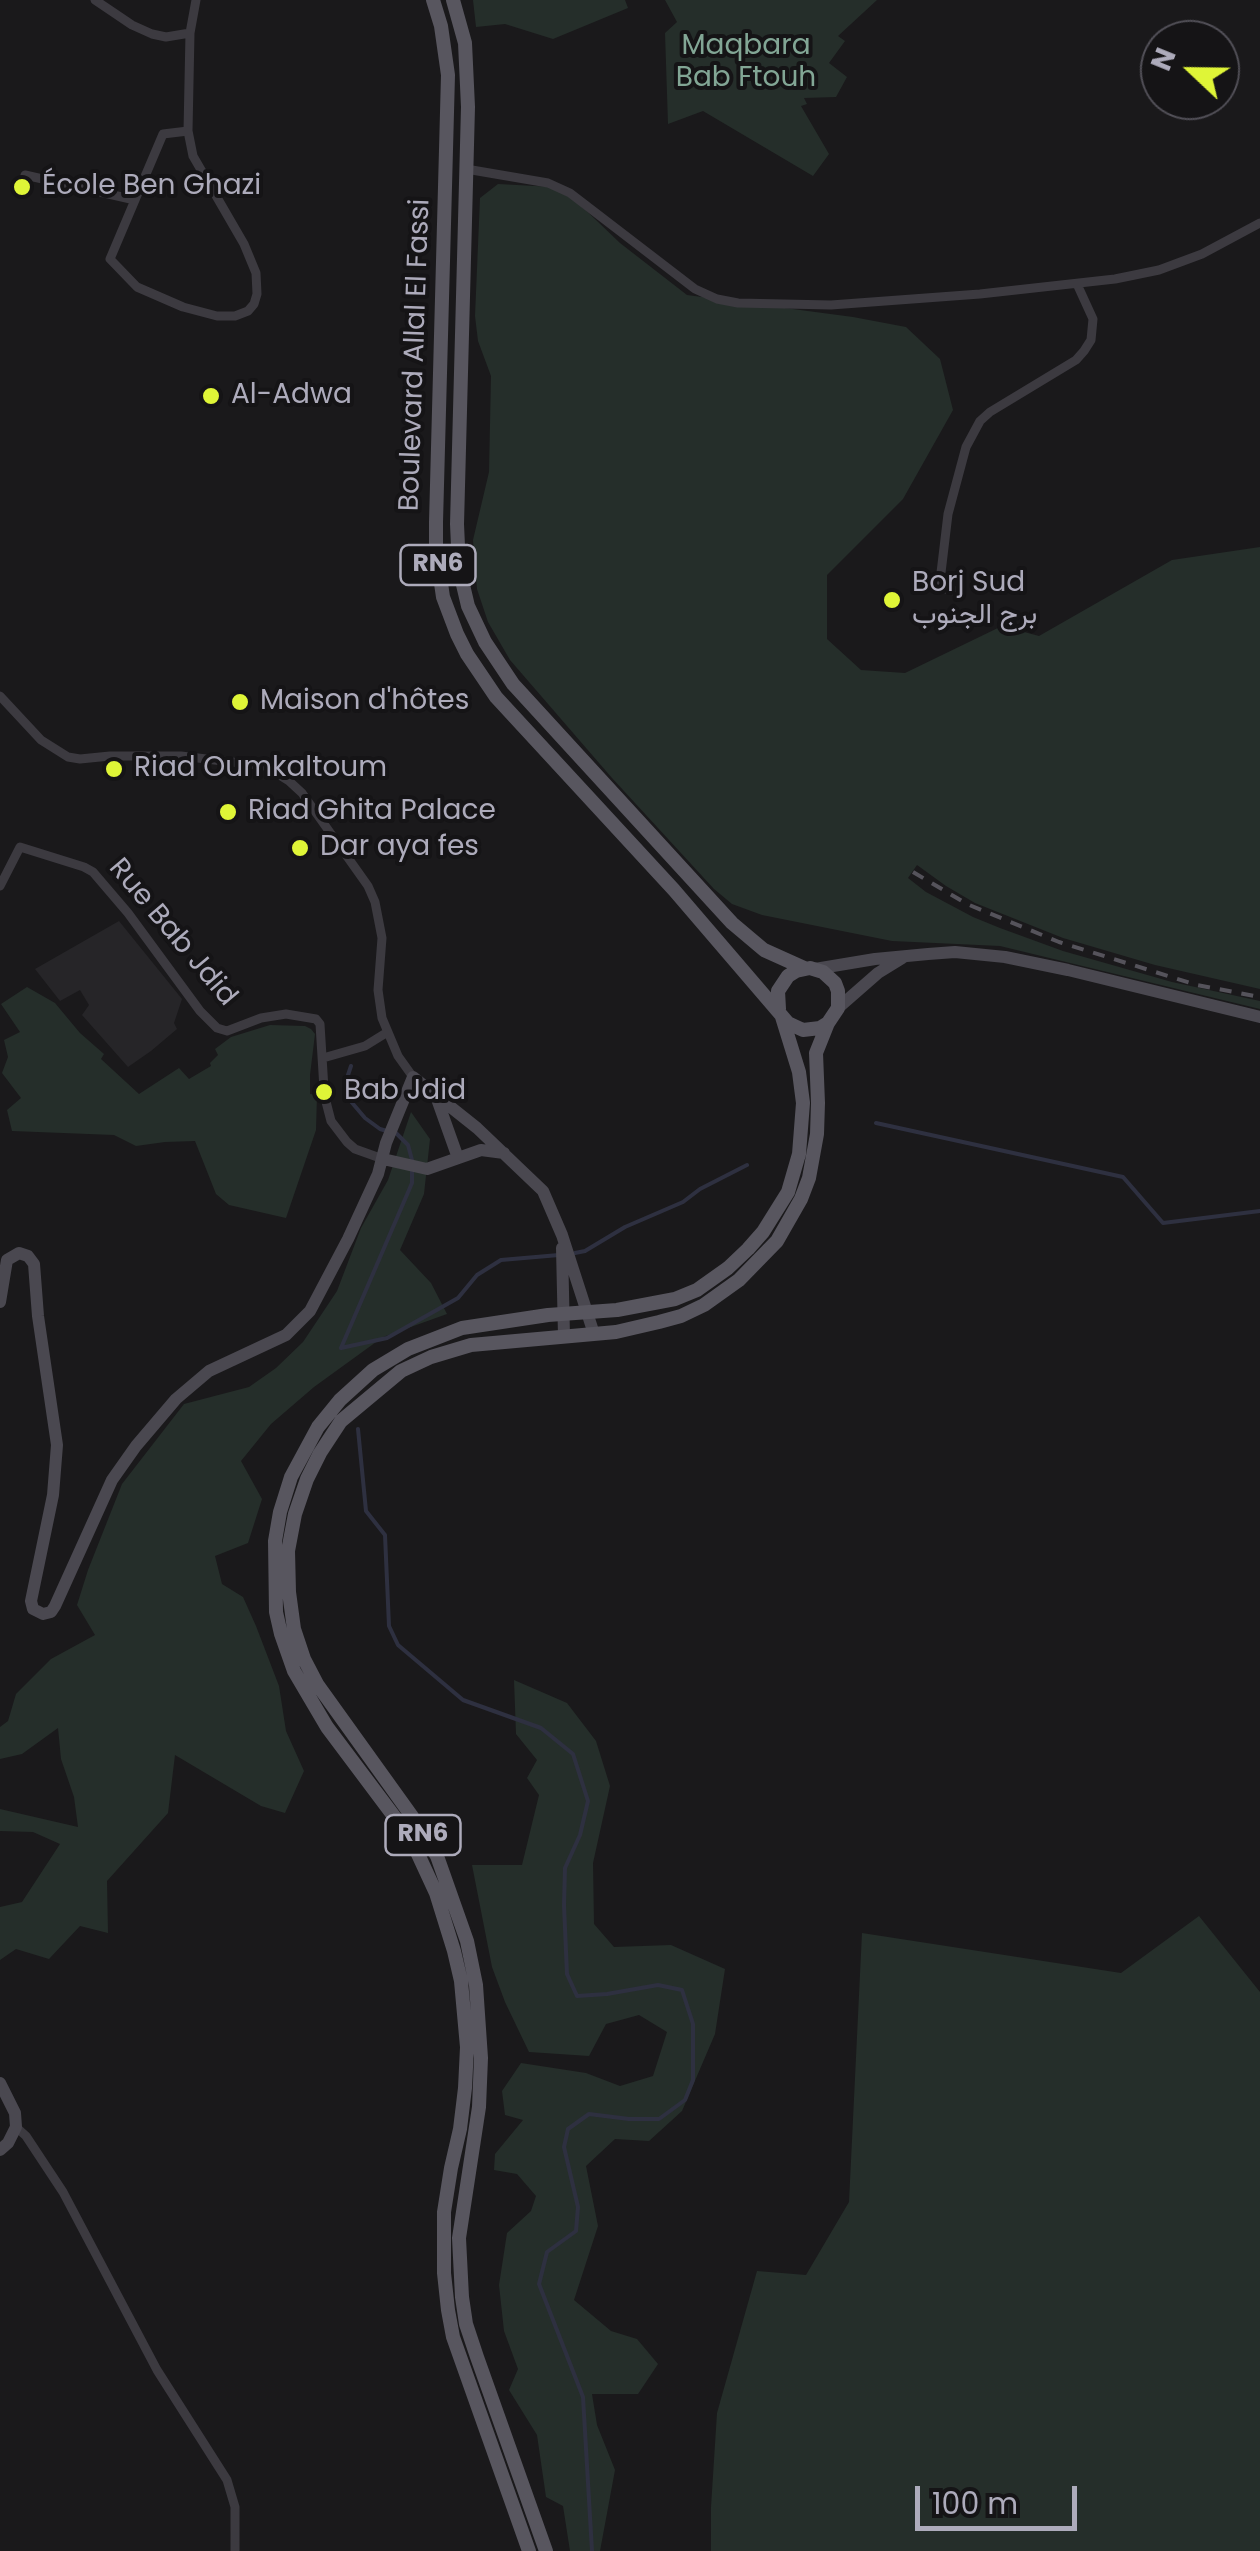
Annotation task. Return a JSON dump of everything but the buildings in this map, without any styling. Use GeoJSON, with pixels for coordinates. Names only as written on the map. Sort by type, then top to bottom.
{"type":"FeatureCollection","features":[{"type":"Feature","properties":{"kind":"main road","name":"Boulevard Allal El Fassi"},"geometry":{"type":"LineString","coordinates":[[433,0],[448,75],[436,522],[443,597],[467,654],[496,696],[674,890],[780,1013],[800,1072],[803,1103],[799,1154],[788,1192],[748,1250],[728,1268],[697,1290],[646,1306],[462,1328],[408,1349],[373,1370],[340,1400],[318,1428],[302,1452],[280,1512],[274,1579],[294,1671],[327,1727],[437,1856],[467,1941],[476,1986],[481,2058],[479,2108],[460,2238],[462,2297],[466,2324],[546,2551]]}},
{"type":"Feature","properties":{"kind":"main road","name":"Boulevard Allal El Fassi"},"geometry":{"type":"LineString","coordinates":[[453,0],[464,43],[468,107],[457,524],[463,589],[484,642],[513,684],[732,923],[764,950],[810,968]]}},
{"type":"Feature","properties":{"kind":"main road"},"geometry":{"type":"LineString","coordinates":[[828,1023],[804,1030],[788,1023],[780,1013],[778,991],[796,971],[955,952],[1068,970],[1260,1018]]}},
{"type":"Feature","properties":{"kind":"main road"},"geometry":{"type":"LineString","coordinates":[[838,1008],[878,973],[906,955]]}},
{"type":"Feature","properties":{"kind":"main road"},"geometry":{"type":"LineString","coordinates":[[810,968],[823,972],[835,983],[838,1008]]}},
{"type":"Feature","properties":{"kind":"main road","name":"RN6"},"geometry":{"type":"LineString","coordinates":[[828,1023],[838,1008]]}},
{"type":"Feature","properties":{"kind":"main road","name":"Boulevard Allal El Fassi"},"geometry":{"type":"LineString","coordinates":[[287,1632],[288,1552],[295,1514],[313,1466],[341,1422],[401,1371],[471,1345],[594,1334],[682,1316],[740,1280],[777,1241],[801,1199],[814,1158],[816,1053],[828,1023]]}},
{"type":"Feature","properties":{"kind":"main road"},"geometry":{"type":"LineString","coordinates":[[0,1302],[6,1260],[19,1253],[28,1256],[34,1264],[56,1444],[53,1495],[32,1601],[34,1609],[44,1614],[56,1606],[112,1480],[176,1398],[209,1372],[286,1335],[310,1312],[348,1239],[413,1077],[478,1128],[543,1190],[594,1334]]}},
{"type":"Feature","properties":{"kind":"main road"},"geometry":{"type":"LineString","coordinates":[[436,1096],[458,1158]]}},
{"type":"Feature","properties":{"kind":"main road","name":"Rue Bab Jdid"},"geometry":{"type":"LineString","coordinates":[[383,1158],[428,1169],[482,1150],[504,1153]]}},
{"type":"Feature","properties":{"kind":"main road"},"geometry":{"type":"LineString","coordinates":[[562,1235],[564,1336]]}},
{"type":"Feature","properties":{"kind":"main road","name":"Boulevard Allal El Fassi"},"geometry":{"type":"LineString","coordinates":[[383,1789],[424,1865],[458,1966],[467,2046],[460,2129],[444,2212],[448,2310],[529,2551]]}},
{"type":"Feature","properties":{"kind":"main road"},"geometry":{"type":"LineString","coordinates":[[0,2082],[15,2113],[16,2127],[0,2150]]}},
{"type":"Feature","properties":{"kind":"street"},"geometry":{"type":"LineString","coordinates":[[95,0],[152,34],[166,37],[190,33]]}},
{"type":"Feature","properties":{"kind":"street"},"geometry":{"type":"LineString","coordinates":[[188,131],[163,134],[110,258],[137,287],[183,307],[216,316],[236,316],[254,304],[256,274],[244,244],[194,156],[188,131],[190,33],[196,0]]}},
{"type":"Feature","properties":{"kind":"street"},"geometry":{"type":"LineString","coordinates":[[466,169],[548,184],[570,192],[695,289],[738,303],[832,306],[1077,284],[1159,270],[1202,254],[1260,222]]}},
{"type":"Feature","properties":{"kind":"street"},"geometry":{"type":"LineString","coordinates":[[25,176],[135,200]]}},
{"type":"Feature","properties":{"kind":"street"},"geometry":{"type":"LineString","coordinates":[[960,590],[946,589],[940,581],[948,514],[966,448],[990,412],[1076,360],[1084,351],[1091,340],[1093,318],[1077,284]]}},
{"type":"Feature","properties":{"kind":"street"},"geometry":{"type":"LineString","coordinates":[[0,696],[41,740],[68,757],[181,756],[265,766],[289,781],[302,793],[368,886],[375,902],[382,938],[379,1002],[386,1033],[413,1077]]}},
{"type":"Feature","properties":{"kind":"street","name":"Rue Bab Jdid"},"geometry":{"type":"LineString","coordinates":[[0,886],[20,847],[84,867],[101,879],[167,969],[217,1028],[227,1031],[260,1018],[286,1014],[316,1018],[320,1024],[324,1092],[332,1121],[356,1149],[383,1158]]}},
{"type":"Feature","properties":{"kind":"street"},"geometry":{"type":"LineString","coordinates":[[322,1058],[365,1046],[386,1033]]}},
{"type":"Feature","properties":{"kind":"street"},"geometry":{"type":"LineString","coordinates":[[16,2127],[63,2192],[150,2358],[226,2480],[235,2507],[235,2551]]}},
{"type":"Feature","properties":{"kind":"shaded area"},"geometry":{"type":"Polygon","coordinates":[[[119,921],[182,999],[174,1023],[177,1029],[128,1067],[82,1015],[89,1005],[80,990],[60,1001],[35,969],[119,921]]]}},
{"type":"Feature","properties":{"kind":"green space","name":"Maqbara Bab Ftouh"},"geometry":{"type":"Polygon","coordinates":[[[473,0],[625,0],[628,8],[553,39],[505,24],[476,27],[473,0]]]}},
{"type":"Feature","properties":{"kind":"green space","name":"Maqbara Bab Ftouh"},"geometry":{"type":"Polygon","coordinates":[[[665,0],[877,0],[838,36],[845,41],[829,63],[847,77],[836,97],[804,98],[807,104],[801,106],[829,154],[813,176],[703,111],[668,124],[665,33],[677,22],[665,0]]]}},
{"type":"Feature","properties":{"kind":"green space"},"geometry":{"type":"Polygon","coordinates":[[[498,184],[554,187],[573,198],[620,243],[687,295],[906,327],[940,359],[953,410],[903,499],[827,575],[827,639],[861,670],[905,673],[1002,626],[1039,636],[1172,560],[1260,547],[1260,989],[1155,965],[1063,938],[975,903],[917,865],[908,878],[926,892],[1000,928],[1063,951],[1172,982],[1260,1001],[1260,1009],[1000,946],[892,941],[762,915],[732,904],[714,889],[510,660],[488,622],[477,589],[473,540],[489,472],[491,376],[478,341],[475,316],[480,198],[498,184]]]}},
{"type":"Feature","properties":{"kind":"green space"},"geometry":{"type":"Polygon","coordinates":[[[27,987],[55,1003],[104,1054],[101,1059],[139,1094],[179,1068],[189,1079],[211,1066],[218,1055],[215,1049],[231,1037],[270,1025],[311,1029],[315,1034],[310,1094],[317,1095],[316,1130],[286,1218],[229,1205],[216,1194],[195,1141],[136,1146],[114,1135],[12,1131],[7,1110],[21,1098],[2,1073],[8,1057],[4,1040],[20,1032],[1,1004],[27,987]]]}},
{"type":"Feature","properties":{"kind":"green space"},"geometry":{"type":"Polygon","coordinates":[[[411,1112],[430,1139],[424,1194],[400,1250],[431,1283],[447,1314],[383,1337],[271,1424],[241,1461],[262,1499],[248,1543],[215,1556],[222,1584],[243,1597],[256,1626],[279,1686],[286,1731],[304,1771],[285,1813],[261,1806],[175,1755],[168,1813],[107,1881],[108,1933],[80,1926],[49,1959],[16,1949],[0,1960],[0,1907],[22,1902],[60,1844],[33,1832],[0,1831],[0,1809],[78,1827],[74,1797],[61,1759],[58,1728],[22,1754],[0,1759],[0,1727],[8,1721],[16,1694],[51,1659],[95,1635],[77,1605],[88,1570],[122,1484],[184,1404],[249,1387],[303,1342],[337,1291],[361,1228],[388,1180],[411,1112]]]}},
{"type":"Feature","properties":{"kind":"green space"},"geometry":{"type":"Polygon","coordinates":[[[514,1680],[567,1703],[596,1741],[610,1786],[593,1863],[594,1924],[614,1947],[671,1945],[725,1969],[715,2034],[682,2111],[649,2141],[615,2139],[586,2166],[598,2226],[574,2300],[611,2331],[637,2339],[658,2364],[638,2394],[592,2394],[597,2425],[615,2470],[600,2551],[570,2551],[563,2506],[546,2497],[537,2435],[509,2390],[518,2369],[504,2331],[499,2285],[507,2233],[531,2211],[536,2196],[517,2174],[494,2170],[495,2154],[523,2120],[505,2115],[502,2091],[521,2063],[586,2073],[620,2086],[653,2076],[667,2032],[639,2015],[606,2024],[589,2056],[529,2052],[505,2002],[492,1967],[472,1865],[522,1865],[539,1795],[527,1778],[537,1760],[516,1734],[514,1680]]]}},
{"type":"Feature","properties":{"kind":"green space"},"geometry":{"type":"Polygon","coordinates":[[[1199,1916],[1260,1992],[1260,2551],[711,2551],[717,2413],[757,2271],[806,2275],[849,2202],[862,1933],[1121,1973],[1199,1916]]]}},
{"type":"Feature","properties":{"kind":"waterway"},"geometry":{"type":"LineString","coordinates":[[351,1066],[346,1081],[348,1098],[365,1118],[387,1131]]}},
{"type":"Feature","properties":{"kind":"waterway"},"geometry":{"type":"LineString","coordinates":[[876,1123],[1123,1177],[1163,1223],[1260,1211]]}},
{"type":"Feature","properties":{"kind":"waterway"},"geometry":{"type":"LineString","coordinates":[[341,1348],[412,1183],[408,1145],[396,1133]]}},
{"type":"Feature","properties":{"kind":"waterway"},"geometry":{"type":"LineString","coordinates":[[575,1253],[683,1202],[747,1165]]}},
{"type":"Feature","properties":{"kind":"waterway"},"geometry":{"type":"LineString","coordinates":[[341,1348],[387,1338],[458,1298],[477,1275],[501,1260],[559,1255]]}},
{"type":"Feature","properties":{"kind":"waterway"},"geometry":{"type":"LineString","coordinates":[[358,1429],[366,1511],[385,1535],[389,1626],[398,1645],[463,1700],[541,1728],[573,1754],[588,1801],[580,1835],[565,1868],[567,1974],[577,1996],[658,1985],[682,1990],[693,2024],[693,2080],[685,2100],[659,2119],[589,2114],[568,2129],[564,2147],[578,2207],[576,2231],[547,2252],[539,2284],[583,2397],[592,2551]]}},
{"type":"Feature","properties":{"kind":"railway"},"geometry":{"type":"LineString","coordinates":[[913,872],[967,904],[1059,942],[1197,985],[1260,997]]}},
{"type":"Feature","properties":{"kind":"place","name":"École Ben Ghazi"},"geometry":{"type":"Point","coordinates":[22,187]}},
{"type":"Feature","properties":{"kind":"place","name":"Al-Adwa"},"geometry":{"type":"Point","coordinates":[211,396]}},
{"type":"Feature","properties":{"kind":"place","name":"Borj Sud برج الجنوب"},"geometry":{"type":"Point","coordinates":[892,600]}},
{"type":"Feature","properties":{"kind":"place","name":"Maison d'hôtes"},"geometry":{"type":"Point","coordinates":[240,702]}},
{"type":"Feature","properties":{"kind":"place","name":"Riad Oumkaltoum"},"geometry":{"type":"Point","coordinates":[114,769]}},
{"type":"Feature","properties":{"kind":"place","name":"Riad Ghita Palace"},"geometry":{"type":"Point","coordinates":[228,812]}},
{"type":"Feature","properties":{"kind":"place","name":"Dar aya fes"},"geometry":{"type":"Point","coordinates":[300,848]}},
{"type":"Feature","properties":{"kind":"place","name":"Bab Jdid"},"geometry":{"type":"Point","coordinates":[324,1092]}}]}
